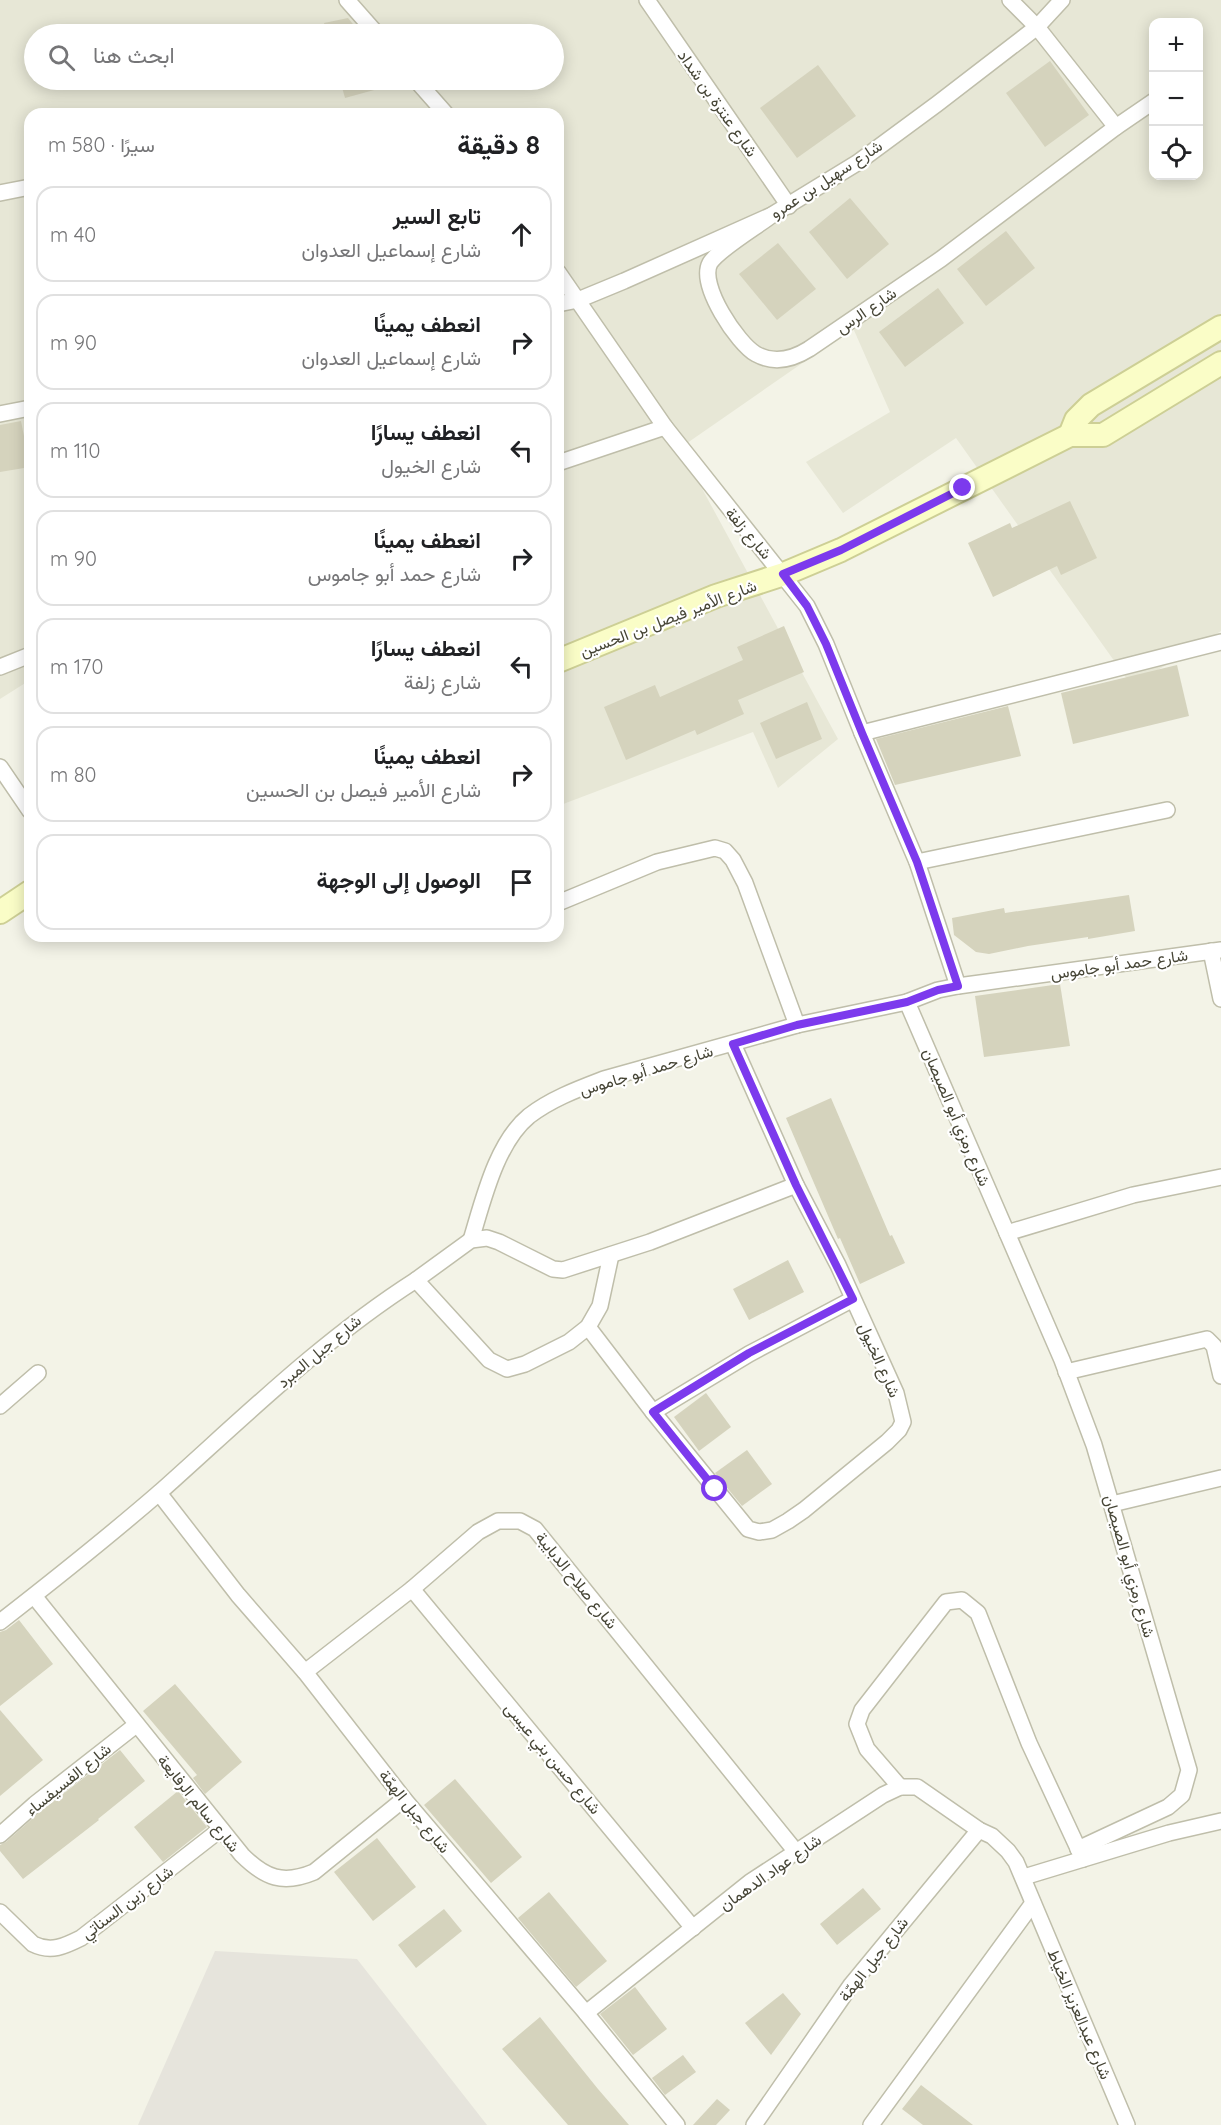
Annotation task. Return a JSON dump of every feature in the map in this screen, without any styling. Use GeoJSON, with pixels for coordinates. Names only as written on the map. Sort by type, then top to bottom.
{"type":"FeatureCollection","features":[{"type":"Feature","properties":{"kind":"street"},"geometry":{"type":"LineString","coordinates":[[347,0],[368,24]]}},
{"type":"Feature","properties":{"kind":"street","name":"شارع عنترة بن شداد"},"geometry":{"type":"LineString","coordinates":[[647,0],[789,206]]}},
{"type":"Feature","properties":{"kind":"street"},"geometry":{"type":"LineString","coordinates":[[1010,0],[1037,27],[1116,127]]}},
{"type":"Feature","properties":{"kind":"street","name":"شارع سهيل بن عمرو"},"geometry":{"type":"LineString","coordinates":[[564,303],[578,300],[789,206],[857,163],[1037,27],[1062,0]]}},
{"type":"Feature","properties":{"kind":"street"},"geometry":{"type":"LineString","coordinates":[[425,90],[440,108]]}},
{"type":"Feature","properties":{"kind":"street","name":"شارع الرس"},"geometry":{"type":"LineString","coordinates":[[772,215],[719,254],[711,262],[709,275],[718,306],[729,325],[746,346],[761,356],[771,359],[792,358],[941,259],[1149,104]]}},
{"type":"Feature","properties":{"kind":"street"},"geometry":{"type":"LineString","coordinates":[[0,193],[24,188]]}},
{"type":"Feature","properties":{"kind":"street","name":"شارع زلفة"},"geometry":{"type":"LineString","coordinates":[[564,280],[665,427],[783,574],[818,624],[917,862],[958,986]]}},
{"type":"Feature","properties":{"kind":"street"},"geometry":{"type":"LineString","coordinates":[[1070,435],[1076,420],[1091,405],[1221,327]]}},
{"type":"Feature","properties":{"kind":"street","name":"شارع الأمير فيصل بن الحسين"},"geometry":{"type":"LineString","coordinates":[[564,659],[716,596],[783,574],[841,550],[1070,435],[1103,435],[1221,363]]}},
{"type":"Feature","properties":{"kind":"street"},"geometry":{"type":"LineString","coordinates":[[0,414],[24,409]]}},
{"type":"Feature","properties":{"kind":"street"},"geometry":{"type":"LineString","coordinates":[[564,461],[665,427]]}},
{"type":"Feature","properties":{"kind":"street"},"geometry":{"type":"LineString","coordinates":[[862,733],[1221,642]]}},
{"type":"Feature","properties":{"kind":"street"},"geometry":{"type":"LineString","coordinates":[[0,667],[24,657]]}},
{"type":"Feature","properties":{"kind":"street"},"geometry":{"type":"LineString","coordinates":[[0,767],[24,802]]}},
{"type":"Feature","properties":{"kind":"street"},"geometry":{"type":"LineString","coordinates":[[917,862],[1167,810]]}},
{"type":"Feature","properties":{"kind":"street"},"geometry":{"type":"LineString","coordinates":[[564,901],[657,862],[715,848],[725,851],[740,870],[797,1025]]}},
{"type":"Feature","properties":{"kind":"street"},"geometry":{"type":"LineString","coordinates":[[0,912],[24,896]]}},
{"type":"Feature","properties":{"kind":"street"},"geometry":{"type":"LineString","coordinates":[[1216,950],[1221,999]]}},
{"type":"Feature","properties":{"kind":"street","name":"شارع حمد أبو جاموس"},"geometry":{"type":"LineString","coordinates":[[471,1240],[488,1181],[510,1140],[528,1117],[551,1102],[604,1080],[797,1025],[907,1002],[938,990],[1216,950]]}},
{"type":"Feature","properties":{"kind":"street","name":"شارع رمزي أبو الصيصان"},"geometry":{"type":"LineString","coordinates":[[907,1002],[1066,1371],[1094,1445],[1190,1770],[1182,1795],[1168,1807],[1081,1854]]}},
{"type":"Feature","properties":{"kind":"street","name":"شارع الخيول"},"geometry":{"type":"LineString","coordinates":[[653,1412],[742,1522],[748,1528],[759,1532],[772,1530],[788,1521],[819,1498],[887,1442],[899,1430],[903,1422],[896,1393],[853,1299],[796,1185],[733,1044]]}},
{"type":"Feature","properties":{"kind":"street"},"geometry":{"type":"LineString","coordinates":[[1007,1233],[1133,1195],[1221,1177]]}},
{"type":"Feature","properties":{"kind":"street"},"geometry":{"type":"LineString","coordinates":[[471,1240],[487,1238],[553,1269],[563,1270],[650,1242],[796,1185]]}},
{"type":"Feature","properties":{"kind":"street","name":"شارع جبل المبرد"},"geometry":{"type":"LineString","coordinates":[[0,1622],[159,1492],[252,1407],[345,1329],[471,1240]]}},
{"type":"Feature","properties":{"kind":"street"},"geometry":{"type":"LineString","coordinates":[[416,1280],[489,1360],[507,1369],[534,1360],[569,1341],[588,1327],[600,1306],[611,1255]]}},
{"type":"Feature","properties":{"kind":"street"},"geometry":{"type":"LineString","coordinates":[[588,1327],[653,1412],[749,1353],[853,1299]]}},
{"type":"Feature","properties":{"kind":"street"},"geometry":{"type":"LineString","coordinates":[[1066,1371],[1207,1339],[1214,1346],[1221,1376]]}},
{"type":"Feature","properties":{"kind":"street"},"geometry":{"type":"LineString","coordinates":[[0,1406],[38,1373]]}},
{"type":"Feature","properties":{"kind":"street"},"geometry":{"type":"LineString","coordinates":[[1112,1503],[1221,1478]]}},
{"type":"Feature","properties":{"kind":"street","name":"شارع جبل الهمّة"},"geometry":{"type":"LineString","coordinates":[[159,1492],[238,1595],[305,1672],[404,1798],[586,2013],[677,2125]]}},
{"type":"Feature","properties":{"kind":"street","name":"شارع صلاح الدبايبة"},"geometry":{"type":"LineString","coordinates":[[305,1672],[412,1589],[478,1532],[498,1521],[520,1521],[535,1529],[797,1853]]}},
{"type":"Feature","properties":{"kind":"street","name":"شارع حسن بني عيسى"},"geometry":{"type":"LineString","coordinates":[[412,1589],[693,1928]]}},
{"type":"Feature","properties":{"kind":"street","name":"شارع سالم الرفايعة"},"geometry":{"type":"LineString","coordinates":[[34,1596],[242,1855],[262,1873],[273,1878],[297,1878],[314,1872],[404,1798]]}},
{"type":"Feature","properties":{"kind":"street"},"geometry":{"type":"LineString","coordinates":[[900,1787],[867,1749],[857,1724],[859,1717],[862,1710],[946,1602],[962,1600],[978,1613],[1029,1743],[1081,1854]]}},
{"type":"Feature","properties":{"kind":"street","name":"شارع الفسيفساء"},"geometry":{"type":"LineString","coordinates":[[0,1835],[35,1804],[136,1725]]}},
{"type":"Feature","properties":{"kind":"street","name":"شارع عواد الدهمان"},"geometry":{"type":"LineString","coordinates":[[586,2013],[750,1882],[797,1853],[867,1804],[900,1787]]}},
{"type":"Feature","properties":{"kind":"street","name":"شارع عبدالعزيز الخياط"},"geometry":{"type":"LineString","coordinates":[[900,1787],[917,1787],[979,1830],[992,1836],[1008,1851],[1024,1877],[1127,2125]]}},
{"type":"Feature","properties":{"kind":"street"},"geometry":{"type":"LineString","coordinates":[[1024,1877],[1081,1854],[1221,1821]]}},
{"type":"Feature","properties":{"kind":"street","name":"شارع زين السناتي"},"geometry":{"type":"LineString","coordinates":[[0,1912],[33,1944],[57,1949],[81,1938],[221,1829]]}},
{"type":"Feature","properties":{"kind":"street","name":"شارع جبل الهمّة"},"geometry":{"type":"LineString","coordinates":[[754,2125],[851,1985],[979,1830]]}},
{"type":"Feature","properties":{"kind":"street"},"geometry":{"type":"LineString","coordinates":[[871,2125],[1033,1903]]}},
{"type":"Feature","properties":{"kind":"shaded area"},"geometry":{"type":"Polygon","coordinates":[[[0,0],[1221,0],[1221,631],[1132,686],[956,438],[843,513],[806,462],[890,412],[853,328],[680,448],[838,739],[778,788],[753,732],[564,804],[564,108],[24,108],[24,684],[0,699],[0,0]]]}},
{"type":"Feature","properties":{"kind":"shaded area"},"geometry":{"type":"Polygon","coordinates":[[[215,1951],[357,1959],[487,2125],[138,2125],[215,1951]]]}},
{"type":"Feature","properties":{"kind":"building"},"geometry":{"type":"Polygon","coordinates":[[[348,18],[353,24],[324,24],[348,18]]]}},
{"type":"Feature","properties":{"kind":"building"},"geometry":{"type":"Polygon","coordinates":[[[1050,61],[1089,115],[1045,147],[1006,93],[1050,61]]]}},
{"type":"Feature","properties":{"kind":"building"},"geometry":{"type":"Polygon","coordinates":[[[818,65],[856,116],[797,158],[760,108],[818,65]]]}},
{"type":"Feature","properties":{"kind":"building"},"geometry":{"type":"Polygon","coordinates":[[[343,90],[374,90],[345,98],[343,90]]]}},
{"type":"Feature","properties":{"kind":"building"},"geometry":{"type":"Polygon","coordinates":[[[850,198],[889,244],[847,279],[809,232],[850,198]]]}},
{"type":"Feature","properties":{"kind":"building"},"geometry":{"type":"Polygon","coordinates":[[[1006,231],[1035,268],[986,306],[957,269],[1006,231]]]}},
{"type":"Feature","properties":{"kind":"building"},"geometry":{"type":"Polygon","coordinates":[[[778,243],[816,289],[777,320],[739,274],[778,243]]]}},
{"type":"Feature","properties":{"kind":"building"},"geometry":{"type":"Polygon","coordinates":[[[938,288],[964,323],[905,367],[879,332],[938,288]]]}},
{"type":"Feature","properties":{"kind":"building"},"geometry":{"type":"Polygon","coordinates":[[[21,421],[24,436],[24,468],[0,472],[0,425],[21,421]]]}},
{"type":"Feature","properties":{"kind":"building"},"geometry":{"type":"Polygon","coordinates":[[[1070,501],[1097,558],[1061,575],[1057,566],[993,597],[968,543],[1010,523],[1012,528],[1070,501]]]}},
{"type":"Feature","properties":{"kind":"building"},"geometry":{"type":"Polygon","coordinates":[[[784,626],[804,672],[738,700],[744,714],[697,735],[695,730],[626,760],[604,707],[655,685],[660,697],[743,660],[737,647],[784,626]]]}},
{"type":"Feature","properties":{"kind":"building"},"geometry":{"type":"Polygon","coordinates":[[[1177,665],[1189,716],[1073,744],[1061,693],[1177,665]]]}},
{"type":"Feature","properties":{"kind":"building"},"geometry":{"type":"Polygon","coordinates":[[[807,702],[822,739],[776,759],[760,723],[807,702]]]}},
{"type":"Feature","properties":{"kind":"building"},"geometry":{"type":"Polygon","coordinates":[[[1008,706],[1021,756],[895,785],[876,739],[1008,706]]]}},
{"type":"Feature","properties":{"kind":"building"},"geometry":{"type":"Polygon","coordinates":[[[1129,895],[1135,931],[1028,946],[989,954],[976,952],[954,935],[952,918],[1004,908],[1005,913],[1129,895]]]}},
{"type":"Feature","properties":{"kind":"building"},"geometry":{"type":"Polygon","coordinates":[[[1060,984],[1070,1046],[984,1057],[975,996],[1060,984]]]}},
{"type":"Feature","properties":{"kind":"building"},"geometry":{"type":"Polygon","coordinates":[[[831,1098],[890,1236],[892,1235],[905,1263],[860,1284],[786,1118],[831,1098]]]}},
{"type":"Feature","properties":{"kind":"building"},"geometry":{"type":"Polygon","coordinates":[[[788,1260],[804,1292],[749,1320],[733,1289],[788,1260]]]}},
{"type":"Feature","properties":{"kind":"building"},"geometry":{"type":"Polygon","coordinates":[[[706,1393],[731,1427],[699,1451],[674,1417],[706,1393]]]}},
{"type":"Feature","properties":{"kind":"building"},"geometry":{"type":"Polygon","coordinates":[[[747,1450],[772,1484],[742,1506],[715,1473],[747,1450]]]}},
{"type":"Feature","properties":{"kind":"building"},"geometry":{"type":"Polygon","coordinates":[[[19,1620],[53,1664],[0,1706],[0,1632],[19,1620]]]}},
{"type":"Feature","properties":{"kind":"building"},"geometry":{"type":"Polygon","coordinates":[[[175,1684],[242,1762],[205,1794],[193,1778],[197,1775],[143,1711],[175,1684]]]}},
{"type":"Feature","properties":{"kind":"building"},"geometry":{"type":"Polygon","coordinates":[[[0,1710],[43,1760],[0,1796],[0,1710]]]}},
{"type":"Feature","properties":{"kind":"building"},"geometry":{"type":"Polygon","coordinates":[[[120,1750],[145,1781],[23,1879],[0,1851],[0,1845],[120,1750]]]}},
{"type":"Feature","properties":{"kind":"building"},"geometry":{"type":"Polygon","coordinates":[[[455,1779],[522,1857],[491,1883],[424,1805],[455,1779]]]}},
{"type":"Feature","properties":{"kind":"building"},"geometry":{"type":"Polygon","coordinates":[[[178,1791],[207,1827],[163,1862],[134,1827],[178,1791]]]}},
{"type":"Feature","properties":{"kind":"building"},"geometry":{"type":"Polygon","coordinates":[[[377,1838],[416,1887],[373,1921],[334,1872],[377,1838]]]}},
{"type":"Feature","properties":{"kind":"building"},"geometry":{"type":"Polygon","coordinates":[[[863,1888],[881,1909],[837,1945],[820,1924],[863,1888]]]}},
{"type":"Feature","properties":{"kind":"building"},"geometry":{"type":"Polygon","coordinates":[[[549,1892],[607,1961],[576,1987],[518,1918],[549,1892]]]}},
{"type":"Feature","properties":{"kind":"building"},"geometry":{"type":"Polygon","coordinates":[[[444,1909],[462,1931],[416,1968],[398,1945],[444,1909]]]}},
{"type":"Feature","properties":{"kind":"building"},"geometry":{"type":"Polygon","coordinates":[[[635,1987],[667,2029],[633,2055],[600,2014],[635,1987]]]}},
{"type":"Feature","properties":{"kind":"building"},"geometry":{"type":"Polygon","coordinates":[[[783,1993],[801,2014],[771,2055],[745,2023],[783,1993]]]}},
{"type":"Feature","properties":{"kind":"building"},"geometry":{"type":"Polygon","coordinates":[[[540,2017],[629,2125],[568,2125],[502,2049],[540,2017]]]}},
{"type":"Feature","properties":{"kind":"building"},"geometry":{"type":"Polygon","coordinates":[[[683,2055],[696,2072],[665,2095],[652,2078],[683,2055]]]}},
{"type":"Feature","properties":{"kind":"building"},"geometry":{"type":"Polygon","coordinates":[[[921,2085],[973,2125],[923,2125],[902,2109],[921,2085]]]}},
{"type":"Feature","properties":{"kind":"building"},"geometry":{"type":"Polygon","coordinates":[[[717,2099],[730,2110],[716,2125],[693,2125],[717,2099]]]}},
{"type":"Feature","properties":{"kind":"route"},"geometry":{"type":"LineString","coordinates":[[715,1489],[653,1412],[749,1353],[853,1299],[796,1185],[733,1044],[797,1025],[907,1002],[938,990],[958,986],[917,862],[818,624],[783,574],[841,550],[963,488]]}}]}
